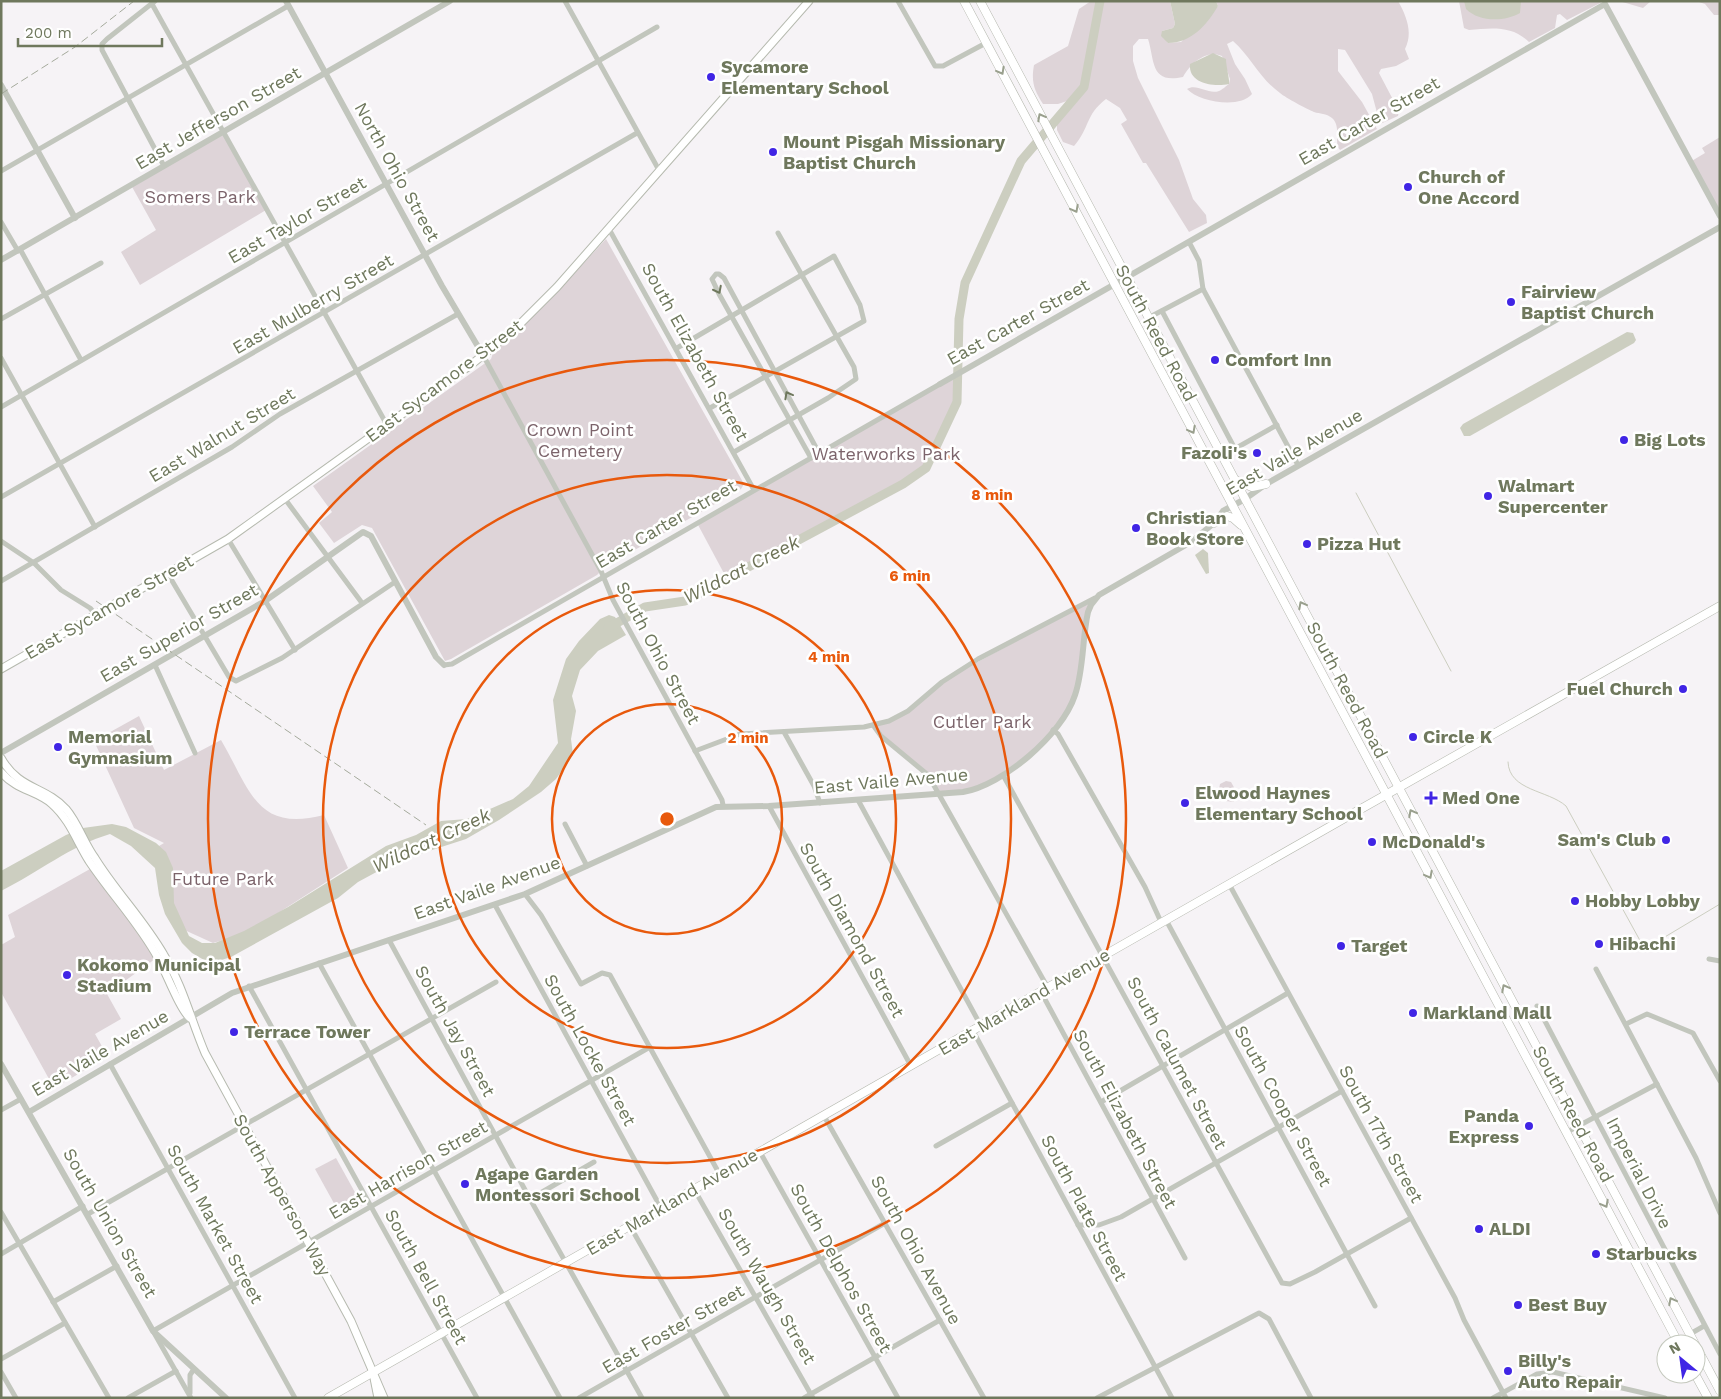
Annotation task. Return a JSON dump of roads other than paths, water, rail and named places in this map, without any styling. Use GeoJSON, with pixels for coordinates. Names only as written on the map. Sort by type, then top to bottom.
{"type":"FeatureCollection","features":[{"type":"Feature","properties":{"kind":"main road","name":"East Sycamore Street"},"geometry":{"type":"LineString","coordinates":[[1,669],[228,539],[483,355],[538,306],[609,229],[809,1]]}},
{"type":"Feature","properties":{"kind":"main road","name":"South Reed Road"},"geometry":{"type":"LineString","coordinates":[[964,1],[1674,1334]]}},
{"type":"Feature","properties":{"kind":"main road","name":"South Reed Road"},"geometry":{"type":"LineString","coordinates":[[980,1],[1690,1334]]}},
{"type":"Feature","properties":{"kind":"main road"},"geometry":{"type":"LineString","coordinates":[[1235,480],[1252,487],[1266,484]]}},
{"type":"Feature","properties":{"kind":"main road"},"geometry":{"type":"LineString","coordinates":[[1214,523],[1227,516],[1233,518],[1246,530]]}},
{"type":"Feature","properties":{"kind":"main road","name":"East Markland Avenue"},"geometry":{"type":"LineString","coordinates":[[328,1398],[1398,787],[1720,606]]}},
{"type":"Feature","properties":{"kind":"main road","name":"South Apperson Way"},"geometry":{"type":"LineString","coordinates":[[1,758],[14,776],[58,802],[91,858],[144,935],[171,981],[184,1013],[190,1018],[204,1053],[351,1321],[384,1398]]}},
{"type":"Feature","properties":{"kind":"main road","name":"South Apperson Way"},"geometry":{"type":"LineString","coordinates":[[1,772],[15,786],[51,803],[69,819]]}},
{"type":"Feature","properties":{"kind":"main road","name":"South Reed Road"},"geometry":{"type":"LineString","coordinates":[[1706,1365],[1720,1391]]}},
{"type":"Feature","properties":{"kind":"main road","name":"South Apperson Way"},"geometry":{"type":"LineString","coordinates":[[372,1372],[378,1398]]}},
{"type":"Feature","properties":{"kind":"main road"},"geometry":{"type":"LineString","coordinates":[[1700,1384],[1708,1398]]}},
{"type":"Feature","properties":{"kind":"street","name":"East Jefferson Street"},"geometry":{"type":"LineString","coordinates":[[1,260],[450,1]]}},
{"type":"Feature","properties":{"kind":"street"},"geometry":{"type":"LineString","coordinates":[[565,1],[660,172]]}},
{"type":"Feature","properties":{"kind":"street"},"geometry":{"type":"LineString","coordinates":[[898,1],[935,66],[943,66],[986,43]]}},
{"type":"Feature","properties":{"kind":"street"},"geometry":{"type":"LineString","coordinates":[[164,166],[103,54],[102,44],[154,3],[222,132],[387,425]]}},
{"type":"Feature","properties":{"kind":"street"},"geometry":{"type":"LineString","coordinates":[[1608,3],[1720,216]]}},
{"type":"Feature","properties":{"kind":"street","name":"East Carter Street"},"geometry":{"type":"LineString","coordinates":[[444,665],[452,664],[1608,3]]}},
{"type":"Feature","properties":{"kind":"street","name":"North Ohio Street"},"geometry":{"type":"LineString","coordinates":[[287,4],[425,255],[483,355]]}},
{"type":"Feature","properties":{"kind":"street"},"geometry":{"type":"LineString","coordinates":[[1,171],[287,4]]}},
{"type":"Feature","properties":{"kind":"street","name":"East Taylor Street"},"geometry":{"type":"LineString","coordinates":[[1,406],[657,27]]}},
{"type":"Feature","properties":{"kind":"street"},"geometry":{"type":"LineString","coordinates":[[1,85],[3,94],[37,150],[74,218]]}},
{"type":"Feature","properties":{"kind":"street","name":"East Mulberry Street"},"geometry":{"type":"LineString","coordinates":[[1,497],[637,133]]}},
{"type":"Feature","properties":{"kind":"street"},"geometry":{"type":"LineString","coordinates":[[1,222],[45,294],[81,360]]}},
{"type":"Feature","properties":{"kind":"street","name":"East Vaile Avenue"},"geometry":{"type":"LineString","coordinates":[[29,1112],[232,993],[526,894],[723,805],[769,806],[820,803],[975,790],[1003,774],[1031,753],[1053,730],[1075,695],[1088,612],[1099,595],[1191,542],[1214,523],[1232,504],[1245,499],[1266,484],[1720,227]]}},
{"type":"Feature","properties":{"kind":"street","name":"South Elizabeth Street"},"geometry":{"type":"LineString","coordinates":[[609,229],[677,348],[754,490]]}},
{"type":"Feature","properties":{"kind":"street"},"geometry":{"type":"LineString","coordinates":[[734,452],[854,382],[856,375],[803,275],[778,233]]}},
{"type":"Feature","properties":{"kind":"street"},"geometry":{"type":"LineString","coordinates":[[1189,242],[1199,261],[1203,289],[1298,466]]}},
{"type":"Feature","properties":{"kind":"street"},"geometry":{"type":"LineString","coordinates":[[677,348],[834,256],[860,305],[864,321],[710,408]]}},
{"type":"Feature","properties":{"kind":"street"},"geometry":{"type":"LineString","coordinates":[[1,319],[101,263]]}},
{"type":"Feature","properties":{"kind":"street"},"geometry":{"type":"LineString","coordinates":[[810,458],[712,279],[716,274],[724,278],[819,453]]}},
{"type":"Feature","properties":{"kind":"street"},"geometry":{"type":"LineString","coordinates":[[1148,318],[1203,289]]}},
{"type":"Feature","properties":{"kind":"street"},"geometry":{"type":"LineString","coordinates":[[1162,311],[1235,449]]}},
{"type":"Feature","properties":{"kind":"street","name":"East Walnut Street"},"geometry":{"type":"LineString","coordinates":[[1,581],[232,447],[280,414],[458,314]]}},
{"type":"Feature","properties":{"kind":"street","name":"South Ohio Street"},"geometry":{"type":"LineString","coordinates":[[483,355],[723,805]]}},
{"type":"Feature","properties":{"kind":"street"},"geometry":{"type":"LineString","coordinates":[[1,358],[95,526]]}},
{"type":"Feature","properties":{"kind":"street"},"geometry":{"type":"LineString","coordinates":[[1222,456],[1277,425]]}},
{"type":"Feature","properties":{"kind":"street"},"geometry":{"type":"LineString","coordinates":[[285,499],[362,602]]}},
{"type":"Feature","properties":{"kind":"street","name":"East Superior Street"},"geometry":{"type":"LineString","coordinates":[[1,753],[265,601],[356,536],[367,532],[395,582]]}},
{"type":"Feature","properties":{"kind":"street"},"geometry":{"type":"LineString","coordinates":[[228,539],[295,650]]}},
{"type":"Feature","properties":{"kind":"street"},"geometry":{"type":"LineString","coordinates":[[1,541],[34,563],[61,590],[90,608],[96,615]]}},
{"type":"Feature","properties":{"kind":"street"},"geometry":{"type":"LineString","coordinates":[[168,574],[234,681],[242,680],[295,650],[362,602],[395,582],[436,658],[444,665]]}},
{"type":"Feature","properties":{"kind":"street"},"geometry":{"type":"LineString","coordinates":[[695,751],[732,736],[860,727],[889,721],[908,711],[950,677],[978,659],[1099,595]]}},
{"type":"Feature","properties":{"kind":"street"},"geometry":{"type":"LineString","coordinates":[[155,665],[195,752]]}},
{"type":"Feature","properties":{"kind":"street","name":"South Elizabeth Street"},"geometry":{"type":"LineString","coordinates":[[873,725],[880,736],[928,775],[940,794],[1185,1258]]}},
{"type":"Feature","properties":{"kind":"street","name":"South Cooper Street"},"geometry":{"type":"LineString","coordinates":[[1053,730],[1058,734],[1225,1030],[1375,1306]]}},
{"type":"Feature","properties":{"kind":"street"},"geometry":{"type":"LineString","coordinates":[[784,732],[816,791],[820,803]]}},
{"type":"Feature","properties":{"kind":"street","name":"South Calumet Street"},"geometry":{"type":"LineString","coordinates":[[1003,774],[1104,956],[1279,1280],[1286,1284],[1307,1276],[1348,1254]]}},
{"type":"Feature","properties":{"kind":"street"},"geometry":{"type":"LineString","coordinates":[[858,800],[981,1026]]}},
{"type":"Feature","properties":{"kind":"street","name":"South Diamond Street"},"geometry":{"type":"LineString","coordinates":[[769,806],[911,1066]]}},
{"type":"Feature","properties":{"kind":"street"},"geometry":{"type":"LineString","coordinates":[[565,824],[587,866]]}},
{"type":"Feature","properties":{"kind":"street","name":"South 17th Street"},"geometry":{"type":"LineString","coordinates":[[1229,884],[1411,1218],[1504,1395]]}},
{"type":"Feature","properties":{"kind":"street"},"geometry":{"type":"LineString","coordinates":[[526,894],[541,915],[582,984],[602,973],[607,973],[720,1175]]}},
{"type":"Feature","properties":{"kind":"street","name":"South Locke Street"},"geometry":{"type":"LineString","coordinates":[[495,905],[662,1208]]}},
{"type":"Feature","properties":{"kind":"street","name":"South Jay Street"},"geometry":{"type":"LineString","coordinates":[[389,940],[530,1199],[642,1398]]}},
{"type":"Feature","properties":{"kind":"street"},"geometry":{"type":"LineString","coordinates":[[1709,959],[1720,961]]}},
{"type":"Feature","properties":{"kind":"street"},"geometry":{"type":"LineString","coordinates":[[319,963],[560,1398]]}},
{"type":"Feature","properties":{"kind":"street"},"geometry":{"type":"LineString","coordinates":[[1596,969],[1707,1179],[1720,1213]]}},
{"type":"Feature","properties":{"kind":"street"},"geometry":{"type":"LineString","coordinates":[[88,1214],[496,982]]}},
{"type":"Feature","properties":{"kind":"street","name":"South Bell Street"},"geometry":{"type":"LineString","coordinates":[[249,986],[477,1398]]}},
{"type":"Feature","properties":{"kind":"street"},"geometry":{"type":"LineString","coordinates":[[1101,1102],[1288,993]]}},
{"type":"Feature","properties":{"kind":"street","name":"Imperial Drive"},"geometry":{"type":"LineString","coordinates":[[1536,1006],[1719,1353]]}},
{"type":"Feature","properties":{"kind":"street"},"geometry":{"type":"LineString","coordinates":[[1626,1024],[1647,1014],[1690,1031],[1698,1039],[1720,1081]]}},
{"type":"Feature","properties":{"kind":"street","name":"South Plate Street"},"geometry":{"type":"LineString","coordinates":[[973,1031],[1172,1398]]}},
{"type":"Feature","properties":{"kind":"street","name":"East Harrison Street"},"geometry":{"type":"LineString","coordinates":[[153,1331],[650,1047]]}},
{"type":"Feature","properties":{"kind":"street","name":"South Union Street"},"geometry":{"type":"LineString","coordinates":[[1,1064],[191,1397]]}},
{"type":"Feature","properties":{"kind":"street","name":"South Market Street"},"geometry":{"type":"LineString","coordinates":[[110,1064],[295,1398]]}},
{"type":"Feature","properties":{"kind":"street"},"geometry":{"type":"LineString","coordinates":[[1566,1132],[1657,1084]]}},
{"type":"Feature","properties":{"kind":"street"},"geometry":{"type":"LineString","coordinates":[[1078,1225],[1108,1223],[1342,1091]]}},
{"type":"Feature","properties":{"kind":"street","name":"East Vaile Avenue"},"geometry":{"type":"LineString","coordinates":[[1,1110],[21,1099]]}},
{"type":"Feature","properties":{"kind":"street"},"geometry":{"type":"LineString","coordinates":[[936,1146],[1012,1103]]}},
{"type":"Feature","properties":{"kind":"street","name":"South Ohio Avenue"},"geometry":{"type":"LineString","coordinates":[[824,1116],[984,1398]]}},
{"type":"Feature","properties":{"kind":"street","name":"South Delphos Street"},"geometry":{"type":"LineString","coordinates":[[760,1152],[898,1398]]}},
{"type":"Feature","properties":{"kind":"street"},"geometry":{"type":"LineString","coordinates":[[530,1199],[594,1162]]}},
{"type":"Feature","properties":{"kind":"street","name":"South Waugh Street"},"geometry":{"type":"LineString","coordinates":[[694,1189],[812,1396]]}},
{"type":"Feature","properties":{"kind":"street"},"geometry":{"type":"LineString","coordinates":[[1,1254],[83,1206]]}},
{"type":"Feature","properties":{"kind":"street"},"geometry":{"type":"LineString","coordinates":[[1,1212],[108,1398]]}},
{"type":"Feature","properties":{"kind":"street"},"geometry":{"type":"LineString","coordinates":[[1348,1254],[1411,1218]]}},
{"type":"Feature","properties":{"kind":"street","name":"East Foster Street"},"geometry":{"type":"LineString","coordinates":[[579,1398],[885,1224]]}},
{"type":"Feature","properties":{"kind":"street"},"geometry":{"type":"LineString","coordinates":[[630,1226],[728,1398]]}},
{"type":"Feature","properties":{"kind":"street"},"geometry":{"type":"LineString","coordinates":[[54,1302],[117,1266]]}},
{"type":"Feature","properties":{"kind":"street"},"geometry":{"type":"LineString","coordinates":[[1097,1398],[1252,1315],[1262,1313],[1269,1319],[1311,1398]]}},
{"type":"Feature","properties":{"kind":"street"},"geometry":{"type":"LineString","coordinates":[[804,1398],[812,1396],[940,1320]]}},
{"type":"Feature","properties":{"kind":"street"},"geometry":{"type":"LineString","coordinates":[[1,1359],[65,1323]]}},
{"type":"Feature","properties":{"kind":"street"},"geometry":{"type":"LineString","coordinates":[[1690,1334],[1704,1326]]}},
{"type":"Feature","properties":{"kind":"street"},"geometry":{"type":"LineString","coordinates":[[153,1331],[226,1398]]}},
{"type":"Feature","properties":{"kind":"street"},"geometry":{"type":"LineString","coordinates":[[191,1397],[189,1381],[194,1369]]}},
{"type":"Feature","properties":{"kind":"street"},"geometry":{"type":"LineString","coordinates":[[128,1398],[176,1371]]}},
{"type":"Feature","properties":{"kind":"street"},"geometry":{"type":"LineString","coordinates":[[1,1372],[16,1398]]}},
{"type":"Feature","properties":{"kind":"street"},"geometry":{"type":"LineString","coordinates":[[1493,1398],[1504,1395],[1537,1374],[1553,1372],[1565,1373],[1665,1398]]}},
{"type":"Feature","properties":{"kind":"water"},"geometry":{"type":"Polygon","coordinates":[[[1170,1],[1216,1],[1218,6],[1198,32],[1184,40],[1168,43],[1161,36],[1162,31],[1173,28],[1175,24],[1170,1]]]}},
{"type":"Feature","properties":{"kind":"water"},"geometry":{"type":"Polygon","coordinates":[[[1464,1],[1521,1],[1520,13],[1507,18],[1485,18],[1466,9],[1464,1]]]}},
{"type":"Feature","properties":{"kind":"water"},"geometry":{"type":"Polygon","coordinates":[[[1213,53],[1226,59],[1229,84],[1203,83],[1193,76],[1190,71],[1190,64],[1213,53]]]}},
{"type":"Feature","properties":{"kind":"water"},"geometry":{"type":"Polygon","coordinates":[[[1627,332],[1633,333],[1636,340],[1634,343],[1470,436],[1464,436],[1460,428],[1463,424],[1627,332]]]}},
{"type":"Feature","properties":{"kind":"water"},"geometry":{"type":"Polygon","coordinates":[[[1203,549],[1208,553],[1209,573],[1206,574],[1195,555],[1203,549]]]}},
{"type":"Feature","properties":{"kind":"water"},"geometry":{"type":"Polygon","coordinates":[[[609,615],[615,617],[626,635],[598,651],[580,670],[572,696],[576,711],[571,739],[573,755],[556,779],[541,792],[499,820],[466,839],[395,862],[358,882],[338,898],[231,957],[215,962],[204,960],[192,953],[182,943],[165,914],[159,895],[155,868],[131,846],[110,834],[81,845],[1,891],[1,871],[66,835],[83,828],[112,824],[126,827],[156,843],[166,852],[173,868],[174,903],[189,936],[202,943],[215,943],[244,931],[288,907],[386,846],[416,835],[441,821],[467,819],[513,799],[529,786],[558,743],[553,700],[566,659],[579,641],[600,619],[609,615]]]}},
{"type":"Feature","properties":{"kind":"waterway","name":"Wildcat Creek"},"geometry":{"type":"LineString","coordinates":[[608,628],[645,607],[685,601],[903,484],[926,468],[957,402],[959,319],[965,283],[1021,161],[1084,87],[1100,1]]}},
{"type":"Feature","properties":{"kind":"waterway"},"geometry":{"type":"LineString","coordinates":[[1356,493],[1451,671]]}},
{"type":"Feature","properties":{"kind":"waterway"},"geometry":{"type":"LineString","coordinates":[[1508,762],[1510,772],[1515,779],[1566,806],[1643,946],[1648,947],[1720,904]]}},
{"type":"Feature","properties":{"kind":"railway"},"geometry":{"type":"LineString","coordinates":[[1,94],[75,47],[134,1]]}},
{"type":"Feature","properties":{"kind":"railway"},"geometry":{"type":"LineString","coordinates":[[96,601],[426,825]]}},
{"type":"Feature","properties":{"kind":"place","name":"Sycamore Elementary School"},"geometry":{"type":"Point","coordinates":[711,77]}},
{"type":"Feature","properties":{"kind":"place","name":"Mount Pisgah Missionary Baptist Church"},"geometry":{"type":"Point","coordinates":[773,152]}},
{"type":"Feature","properties":{"kind":"place","name":"Church of One Accord"},"geometry":{"type":"Point","coordinates":[1408,187]}},
{"type":"Feature","properties":{"kind":"place","name":"Fairview Baptist Church"},"geometry":{"type":"Point","coordinates":[1511,302]}},
{"type":"Feature","properties":{"kind":"place","name":"Comfort Inn"},"geometry":{"type":"Point","coordinates":[1215,360]}},
{"type":"Feature","properties":{"kind":"place","name":"Big Lots"},"geometry":{"type":"Point","coordinates":[1624,440]}},
{"type":"Feature","properties":{"kind":"place","name":"Fazoli's"},"geometry":{"type":"Point","coordinates":[1257,453]}},
{"type":"Feature","properties":{"kind":"place","name":"Walmart Supercenter"},"geometry":{"type":"Point","coordinates":[1488,496]}},
{"type":"Feature","properties":{"kind":"place","name":"Christian Book Store"},"geometry":{"type":"Point","coordinates":[1136,528]}},
{"type":"Feature","properties":{"kind":"place","name":"Pizza Hut"},"geometry":{"type":"Point","coordinates":[1307,544]}},
{"type":"Feature","properties":{"kind":"place","name":"Fuel Church"},"geometry":{"type":"Point","coordinates":[1683,689]}},
{"type":"Feature","properties":{"kind":"place","name":"Circle K"},"geometry":{"type":"Point","coordinates":[1413,737]}},
{"type":"Feature","properties":{"kind":"place","name":"Memorial Gymnasium"},"geometry":{"type":"Point","coordinates":[58,747]}},
{"type":"Feature","properties":{"kind":"place","name":"Med One"},"geometry":{"type":"Point","coordinates":[1431,798]}},
{"type":"Feature","properties":{"kind":"place","name":"Elwood Haynes Elementary School"},"geometry":{"type":"Point","coordinates":[1185,803]}},
{"type":"Feature","properties":{"kind":"place","name":"Sam's Club"},"geometry":{"type":"Point","coordinates":[1666,840]}},
{"type":"Feature","properties":{"kind":"place","name":"McDonald's"},"geometry":{"type":"Point","coordinates":[1372,842]}},
{"type":"Feature","properties":{"kind":"place","name":"Hobby Lobby"},"geometry":{"type":"Point","coordinates":[1575,901]}},
{"type":"Feature","properties":{"kind":"place","name":"Hibachi"},"geometry":{"type":"Point","coordinates":[1599,944]}},
{"type":"Feature","properties":{"kind":"place","name":"Target"},"geometry":{"type":"Point","coordinates":[1341,946]}},
{"type":"Feature","properties":{"kind":"place","name":"Kokomo Municipal Stadium"},"geometry":{"type":"Point","coordinates":[67,975]}},
{"type":"Feature","properties":{"kind":"place","name":"Markland Mall"},"geometry":{"type":"Point","coordinates":[1413,1013]}},
{"type":"Feature","properties":{"kind":"place","name":"Terrace Tower"},"geometry":{"type":"Point","coordinates":[234,1032]}},
{"type":"Feature","properties":{"kind":"place","name":"Panda Express"},"geometry":{"type":"Point","coordinates":[1529,1126]}},
{"type":"Feature","properties":{"kind":"place","name":"Agape Garden Montessori School"},"geometry":{"type":"Point","coordinates":[465,1184]}},
{"type":"Feature","properties":{"kind":"place","name":"ALDI"},"geometry":{"type":"Point","coordinates":[1479,1229]}},
{"type":"Feature","properties":{"kind":"place","name":"Starbucks"},"geometry":{"type":"Point","coordinates":[1596,1254]}},
{"type":"Feature","properties":{"kind":"place","name":"Best Buy"},"geometry":{"type":"Point","coordinates":[1518,1305]}},
{"type":"Feature","properties":{"kind":"place","name":"Billy's Auto Repair"},"geometry":{"type":"Point","coordinates":[1508,1371]}},
{"type":"Feature","properties":{"kind":"park label","name":"Somers Park"},"geometry":{"type":"Point","coordinates":[200,197]}},
{"type":"Feature","properties":{"kind":"park label","name":"Crown Point Cemetery"},"geometry":{"type":"Point","coordinates":[580,440]}},
{"type":"Feature","properties":{"kind":"park label","name":"Waterworks Park"},"geometry":{"type":"Point","coordinates":[886,454]}},
{"type":"Feature","properties":{"kind":"park label","name":"Cutler Park"},"geometry":{"type":"Point","coordinates":[982,722]}},
{"type":"Feature","properties":{"kind":"park label","name":"Future Park"},"geometry":{"type":"Point","coordinates":[223,879]}}]}
